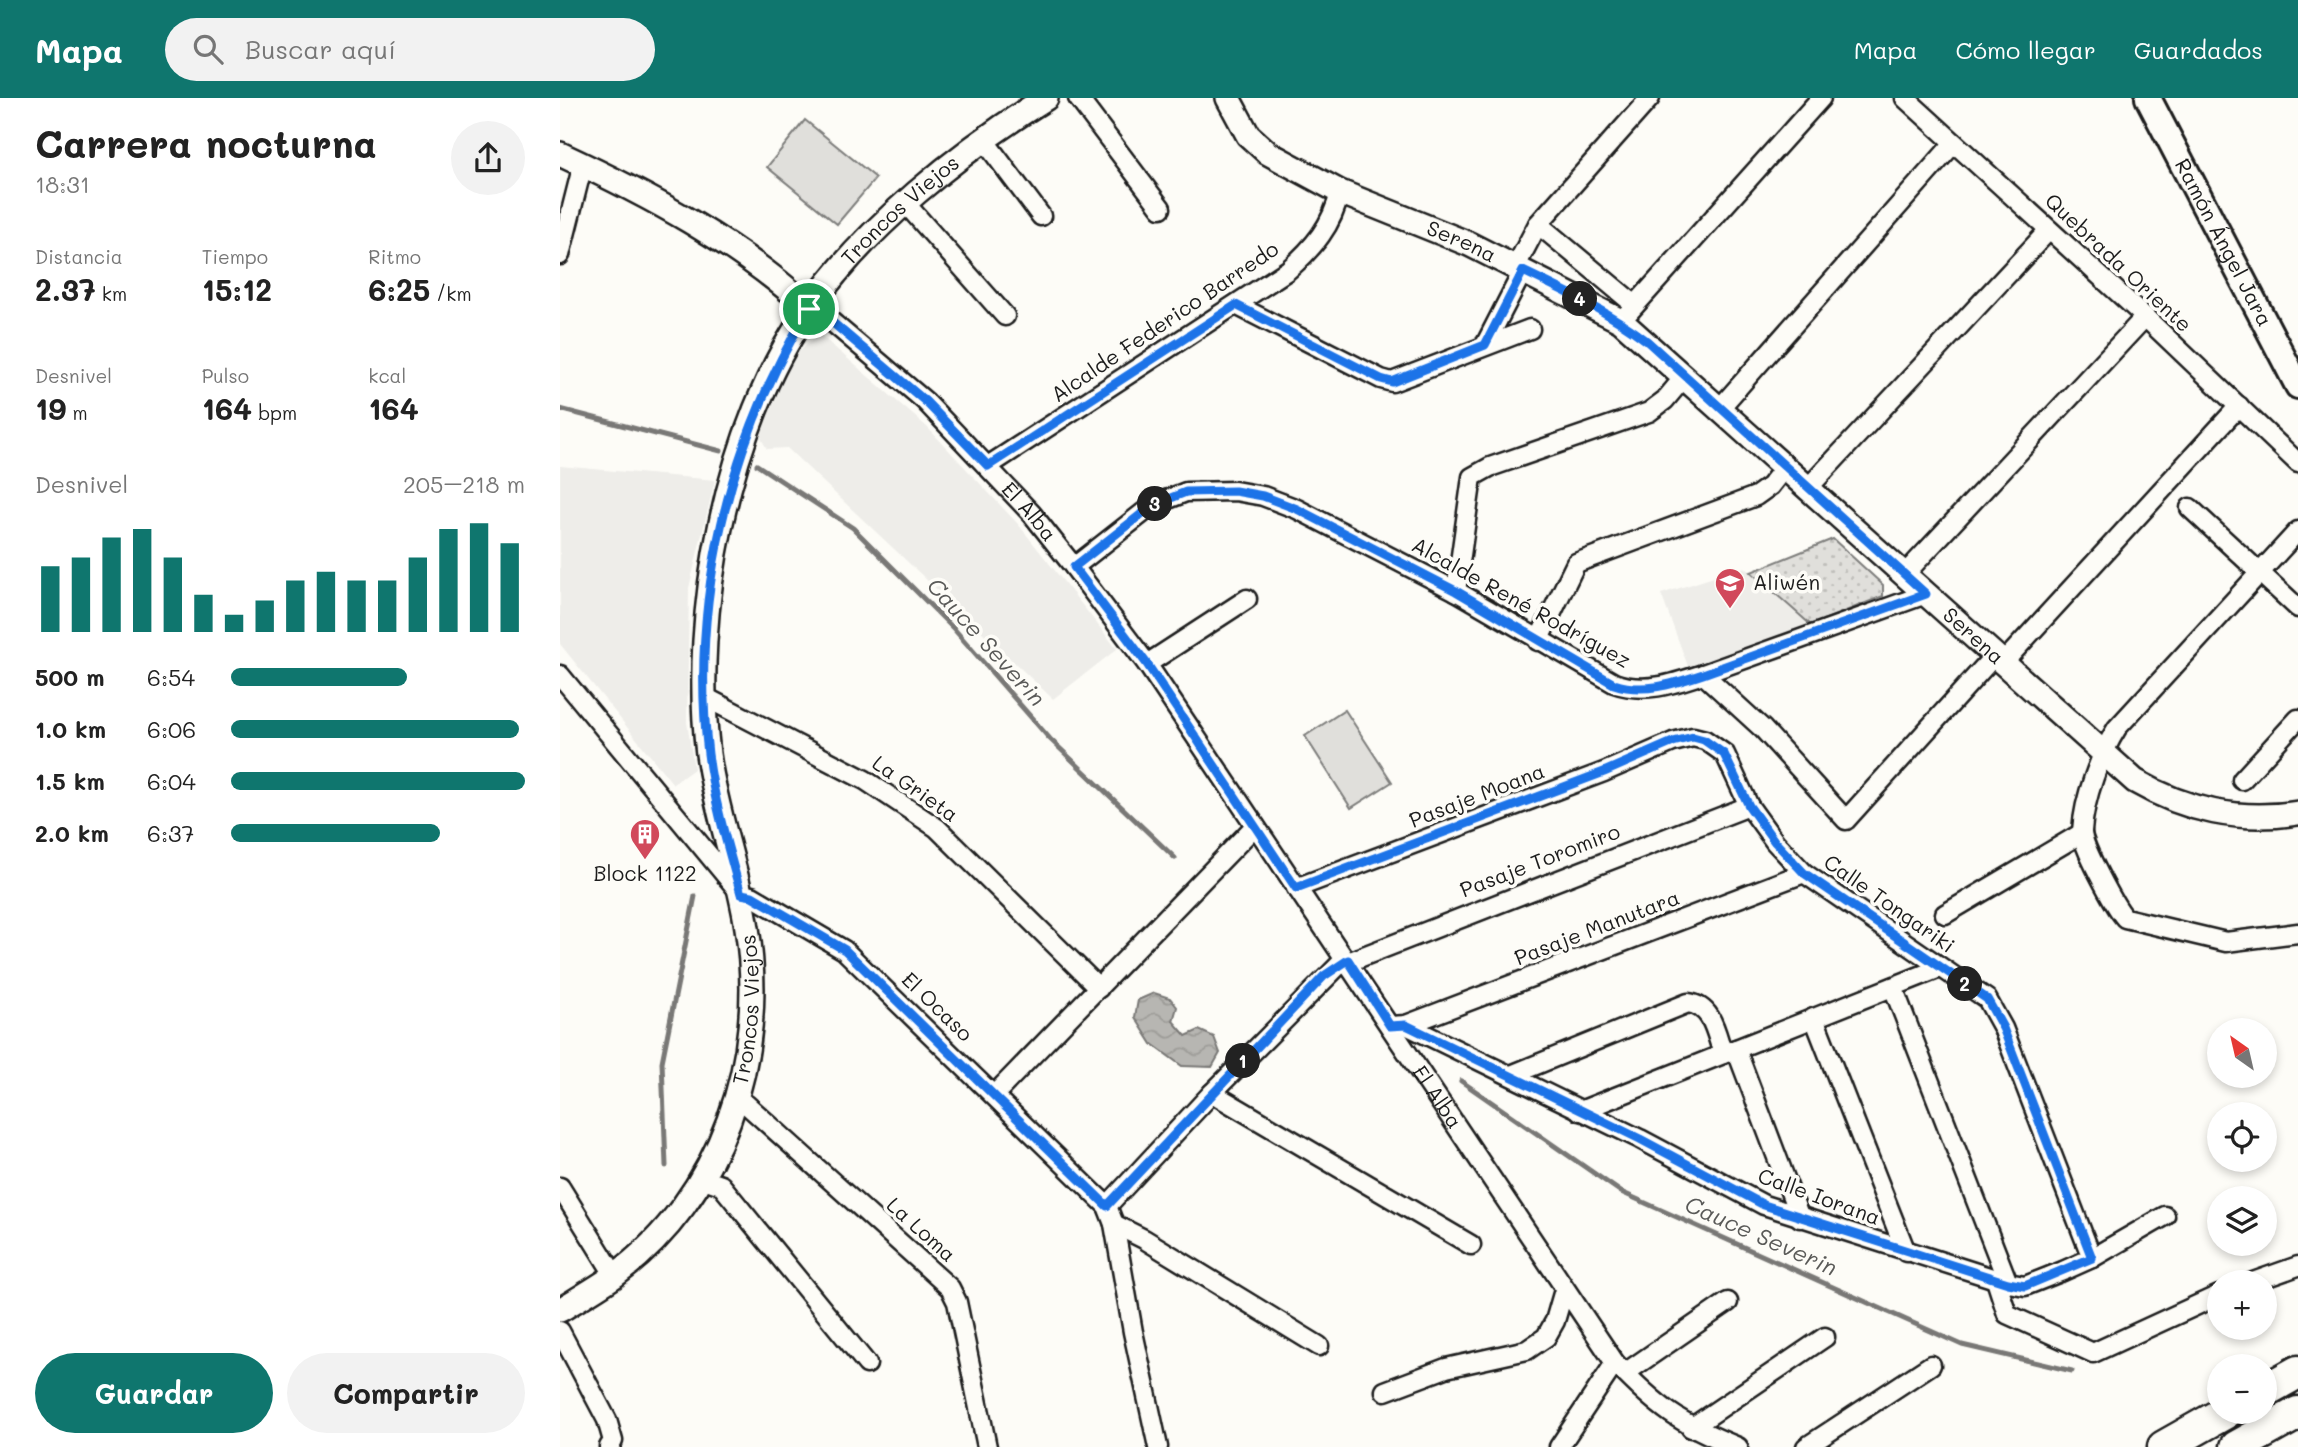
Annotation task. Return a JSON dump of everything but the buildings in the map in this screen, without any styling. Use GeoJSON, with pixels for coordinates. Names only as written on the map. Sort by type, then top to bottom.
{"type":"FeatureCollection","features":[{"type":"Feature","properties":{"kind":"highway"},"geometry":{"type":"LineString","coordinates":[[2277,1384],[2298,1372]]}},
{"type":"Feature","properties":{"kind":"highway"},"geometry":{"type":"LineString","coordinates":[[2237,1447],[2298,1413]]}},
{"type":"Feature","properties":{"kind":"highway"},"geometry":{"type":"LineString","coordinates":[[2164,1447],[2207,1423]]}},
{"type":"Feature","properties":{"kind":"main road","name":"Ramón Ángel Jara"},"geometry":{"type":"LineString","coordinates":[[2148,98],[2298,386]]}},
{"type":"Feature","properties":{"kind":"street","name":"Troncos Viejos"},"geometry":{"type":"LineString","coordinates":[[560,1310],[615,1276],[671,1221],[701,1178],[736,1102],[744,1073],[753,1013],[751,953],[741,894],[718,806],[708,754],[705,697],[708,611],[719,536],[731,484],[760,402],[809,309],[854,255],[906,204],[984,140],[1046,98]]}},
{"type":"Feature","properties":{"kind":"street"},"geometry":{"type":"LineString","coordinates":[[1078,98],[1161,208]]}},
{"type":"Feature","properties":{"kind":"street","name":"Serena"},"geometry":{"type":"LineString","coordinates":[[1228,98],[1248,135],[1268,153],[1340,192],[1628,313]]}},
{"type":"Feature","properties":{"kind":"street"},"geometry":{"type":"LineString","coordinates":[[1485,345],[1538,224],[1650,98]]}},
{"type":"Feature","properties":{"kind":"street"},"geometry":{"type":"LineString","coordinates":[[1628,313],[1821,98]]}},
{"type":"Feature","properties":{"kind":"street","name":"Quebrada Oriente"},"geometry":{"type":"LineString","coordinates":[[1905,98],[2145,317],[2298,463]]}},
{"type":"Feature","properties":{"kind":"street"},"geometry":{"type":"LineString","coordinates":[[984,140],[1041,216]]}},
{"type":"Feature","properties":{"kind":"street"},"geometry":{"type":"LineString","coordinates":[[1720,408],[1954,143]]}},
{"type":"Feature","properties":{"kind":"street","name":"El Alba"},"geometry":{"type":"LineString","coordinates":[[560,154],[644,193],[759,267],[809,309],[826,317],[925,401],[988,466],[1074,567],[1147,664],[1296,888],[1398,1026],[1564,1290],[1620,1368],[1655,1404],[1691,1428],[1738,1447]]}},
{"type":"Feature","properties":{"kind":"street"},"geometry":{"type":"LineString","coordinates":[[560,255],[583,164]]}},
{"type":"Feature","properties":{"kind":"street","name":"Alcalde Federico Barredo"},"geometry":{"type":"LineString","coordinates":[[988,466],[1236,305],[1312,249],[1334,217],[1340,192]]}},
{"type":"Feature","properties":{"kind":"street"},"geometry":{"type":"LineString","coordinates":[[906,204],[1005,316]]}},
{"type":"Feature","properties":{"kind":"street","name":"Serena"},"geometry":{"type":"LineString","coordinates":[[1538,224],[1628,313],[1685,376],[2135,781],[2193,808],[2235,816],[2298,813]]}},
{"type":"Feature","properties":{"kind":"street"},"geometry":{"type":"LineString","coordinates":[[1808,488],[2049,230]]}},
{"type":"Feature","properties":{"kind":"street"},"geometry":{"type":"LineString","coordinates":[[1236,305],[1381,379],[1392,382],[1530,329]]}},
{"type":"Feature","properties":{"kind":"street"},"geometry":{"type":"LineString","coordinates":[[1904,575],[2145,317]]}},
{"type":"Feature","properties":{"kind":"street"},"geometry":{"type":"LineString","coordinates":[[1456,591],[1472,477],[1490,467],[1649,411],[1665,400],[1685,376]]}},
{"type":"Feature","properties":{"kind":"street"},"geometry":{"type":"LineString","coordinates":[[1703,674],[1763,729],[1846,820],[2239,406]]}},
{"type":"Feature","properties":{"kind":"street"},"geometry":{"type":"LineString","coordinates":[[1538,640],[1576,563],[1756,496],[1770,486],[1785,467]]}},
{"type":"Feature","properties":{"kind":"street","name":"Alcalde René Rodríguez"},"geometry":{"type":"LineString","coordinates":[[1074,567],[1153,505],[1186,492],[1235,491],[1263,496],[1297,509],[1456,591],[1614,684],[1631,689],[1677,682],[1703,674],[1926,594]]}},
{"type":"Feature","properties":{"kind":"street"},"geometry":{"type":"LineString","coordinates":[[2190,508],[2298,608]]}},
{"type":"Feature","properties":{"kind":"street"},"geometry":{"type":"LineString","coordinates":[[2298,531],[2117,729],[2101,753],[2082,833],[2115,906],[2125,918],[2226,942],[2298,933]]}},
{"type":"Feature","properties":{"kind":"street"},"geometry":{"type":"LineString","coordinates":[[1147,664],[1247,599]]}},
{"type":"Feature","properties":{"kind":"street","name":"El Ocaso"},"geometry":{"type":"LineString","coordinates":[[560,675],[741,894],[752,896],[845,950],[1107,1206],[1114,1224],[1133,1332],[1160,1446]]}},
{"type":"Feature","properties":{"kind":"street","name":"La Grieta"},"geometry":{"type":"LineString","coordinates":[[705,697],[865,780],[937,828],[1099,988]]}},
{"type":"Feature","properties":{"kind":"street"},"geometry":{"type":"LineString","coordinates":[[2242,780],[2298,719]]}},
{"type":"Feature","properties":{"kind":"street","name":"Calle Tongariki"},"geometry":{"type":"LineString","coordinates":[[1673,742],[1693,737],[1716,747],[1724,754],[1749,806],[1775,842],[1804,873],[1987,999],[1997,1013],[2092,1258]]}},
{"type":"Feature","properties":{"kind":"street","name":"Pasaje Moana"},"geometry":{"type":"LineString","coordinates":[[1296,888],[1604,772],[1673,742]]}},
{"type":"Feature","properties":{"kind":"street","name":"Pasaje Toromiro"},"geometry":{"type":"LineString","coordinates":[[1107,1206],[1324,976],[1348,960],[1749,806]]}},
{"type":"Feature","properties":{"kind":"street"},"geometry":{"type":"LineString","coordinates":[[994,1095],[1255,826]]}},
{"type":"Feature","properties":{"kind":"street"},"geometry":{"type":"LineString","coordinates":[[1945,914],[2082,833]]}},
{"type":"Feature","properties":{"kind":"street","name":"Pasaje Manutara"},"geometry":{"type":"LineString","coordinates":[[1398,1026],[1804,873]]}},
{"type":"Feature","properties":{"kind":"street"},"geometry":{"type":"LineString","coordinates":[[1580,1111],[1940,968]]}},
{"type":"Feature","properties":{"kind":"street"},"geometry":{"type":"LineString","coordinates":[[1893,987],[2002,1281],[2007,1314],[2093,1353],[2207,1301]]}},
{"type":"Feature","properties":{"kind":"street"},"geometry":{"type":"LineString","coordinates":[[1511,1075],[1688,1003],[1700,1004],[1709,1013],[1729,1052],[1800,1218]]}},
{"type":"Feature","properties":{"kind":"street"},"geometry":{"type":"LineString","coordinates":[[1814,1018],[1906,1252]]}},
{"type":"Feature","properties":{"kind":"street","name":"Calle Iorana"},"geometry":{"type":"LineString","coordinates":[[1398,1026],[1511,1075],[1764,1205],[2002,1281],[2025,1286],[2092,1258],[2165,1216]]}},
{"type":"Feature","properties":{"kind":"street"},"geometry":{"type":"LineString","coordinates":[[1212,1093],[1471,1245]]}},
{"type":"Feature","properties":{"kind":"street","name":"La Loma"},"geometry":{"type":"LineString","coordinates":[[736,1102],[746,1104],[950,1288],[957,1302],[987,1447]]}},
{"type":"Feature","properties":{"kind":"street"},"geometry":{"type":"LineString","coordinates":[[701,1178],[721,1185],[867,1364]]}},
{"type":"Feature","properties":{"kind":"street"},"geometry":{"type":"LineString","coordinates":[[560,1187],[615,1276]]}},
{"type":"Feature","properties":{"kind":"street"},"geometry":{"type":"LineString","coordinates":[[1114,1224],[1144,1239],[1319,1346]]}},
{"type":"Feature","properties":{"kind":"street"},"geometry":{"type":"LineString","coordinates":[[2277,1273],[2298,1266]]}},
{"type":"Feature","properties":{"kind":"street"},"geometry":{"type":"LineString","coordinates":[[1385,1391],[1446,1368],[1527,1350],[1546,1337],[1555,1321],[1564,1290]]}},
{"type":"Feature","properties":{"kind":"street"},"geometry":{"type":"LineString","coordinates":[[1559,1447],[1620,1368],[1728,1302]]}},
{"type":"Feature","properties":{"kind":"street"},"geometry":{"type":"LineString","coordinates":[[560,1331],[607,1420],[611,1444]]}},
{"type":"Feature","properties":{"kind":"street"},"geometry":{"type":"LineString","coordinates":[[1691,1428],[1825,1337]]}},
{"type":"Feature","properties":{"kind":"street"},"geometry":{"type":"LineString","coordinates":[[1806,1447],[1931,1365]]}},
{"type":"Feature","properties":{"kind":"shaded area"},"geometry":{"type":"Polygon","coordinates":[[[805,120],[876,178],[837,224],[767,167],[805,120]]]}},
{"type":"Feature","properties":{"kind":"shaded area"},"geometry":{"type":"Polygon","coordinates":[[[819,334],[927,427],[1018,524],[1117,649],[1053,699],[787,448],[767,449],[758,433],[786,363],[819,334]]]}},
{"type":"Feature","properties":{"kind":"shaded area"},"geometry":{"type":"Polygon","coordinates":[[[560,466],[715,480],[689,588],[687,722],[694,769],[673,784],[560,644],[560,466]]]}},
{"type":"Feature","properties":{"kind":"shaded area"},"geometry":{"type":"Polygon","coordinates":[[[1833,539],[1883,585],[1883,596],[1811,625],[1751,572],[1833,539]]]}},
{"type":"Feature","properties":{"kind":"shaded area","name":"Aliwén"},"geometry":{"type":"Polygon","coordinates":[[[1745,567],[1811,625],[1689,669],[1661,594],[1745,567]]]}},
{"type":"Feature","properties":{"kind":"shaded area"},"geometry":{"type":"Polygon","coordinates":[[[1345,710],[1392,782],[1351,808],[1305,736],[1345,710]]]}},
{"type":"Feature","properties":{"kind":"water"},"geometry":{"type":"Polygon","coordinates":[[[1154,993],[1170,998],[1177,1007],[1173,1021],[1186,1036],[1199,1030],[1214,1037],[1220,1053],[1212,1067],[1182,1066],[1152,1044],[1135,1017],[1138,1000],[1154,993]]]}},
{"type":"Feature","properties":{"kind":"waterway","name":"Cauce Severin"},"geometry":{"type":"LineString","coordinates":[[560,409],[721,451]]}},
{"type":"Feature","properties":{"kind":"waterway","name":"Cauce Severin"},"geometry":{"type":"LineString","coordinates":[[757,465],[853,528],[954,629],[1050,739],[1175,858]]}},
{"type":"Feature","properties":{"kind":"waterway"},"geometry":{"type":"LineString","coordinates":[[666,1166],[662,1062],[695,896]]}},
{"type":"Feature","properties":{"kind":"waterway","name":"Cauce Severin"},"geometry":{"type":"LineString","coordinates":[[1461,1081],[1621,1192],[1962,1345],[2072,1371]]}},
{"type":"Feature","properties":{"kind":"place","name":"Aliwén"},"geometry":{"type":"Point","coordinates":[1730,610]}},
{"type":"Feature","properties":{"kind":"place","name":"Block 1122"},"geometry":{"type":"Point","coordinates":[645,861]}},
{"type":"Feature","properties":{"kind":"route"},"geometry":{"type":"LineString","coordinates":[[1523,271],[1590,303],[1620,321],[1647,341],[1926,594],[1703,674],[1654,687],[1631,689],[1614,684],[1456,591],[1297,509],[1263,496],[1235,491],[1186,492],[1153,505],[1074,567],[1147,664],[1296,888],[1604,772],[1673,742],[1693,737],[1716,747],[1724,754],[1749,806],[1775,842],[1804,873],[1987,999],[1997,1013],[2092,1258],[2025,1286],[1906,1252],[1764,1205],[1511,1075],[1406,1025],[1390,1026],[1348,960],[1324,976],[1107,1206],[845,950],[752,896],[741,894],[720,819],[708,754],[705,653],[708,611],[721,526],[744,443],[778,363],[809,309],[826,317],[925,401],[988,466],[1236,305],[1381,379],[1392,382],[1485,345],[1523,271]]}}]}
